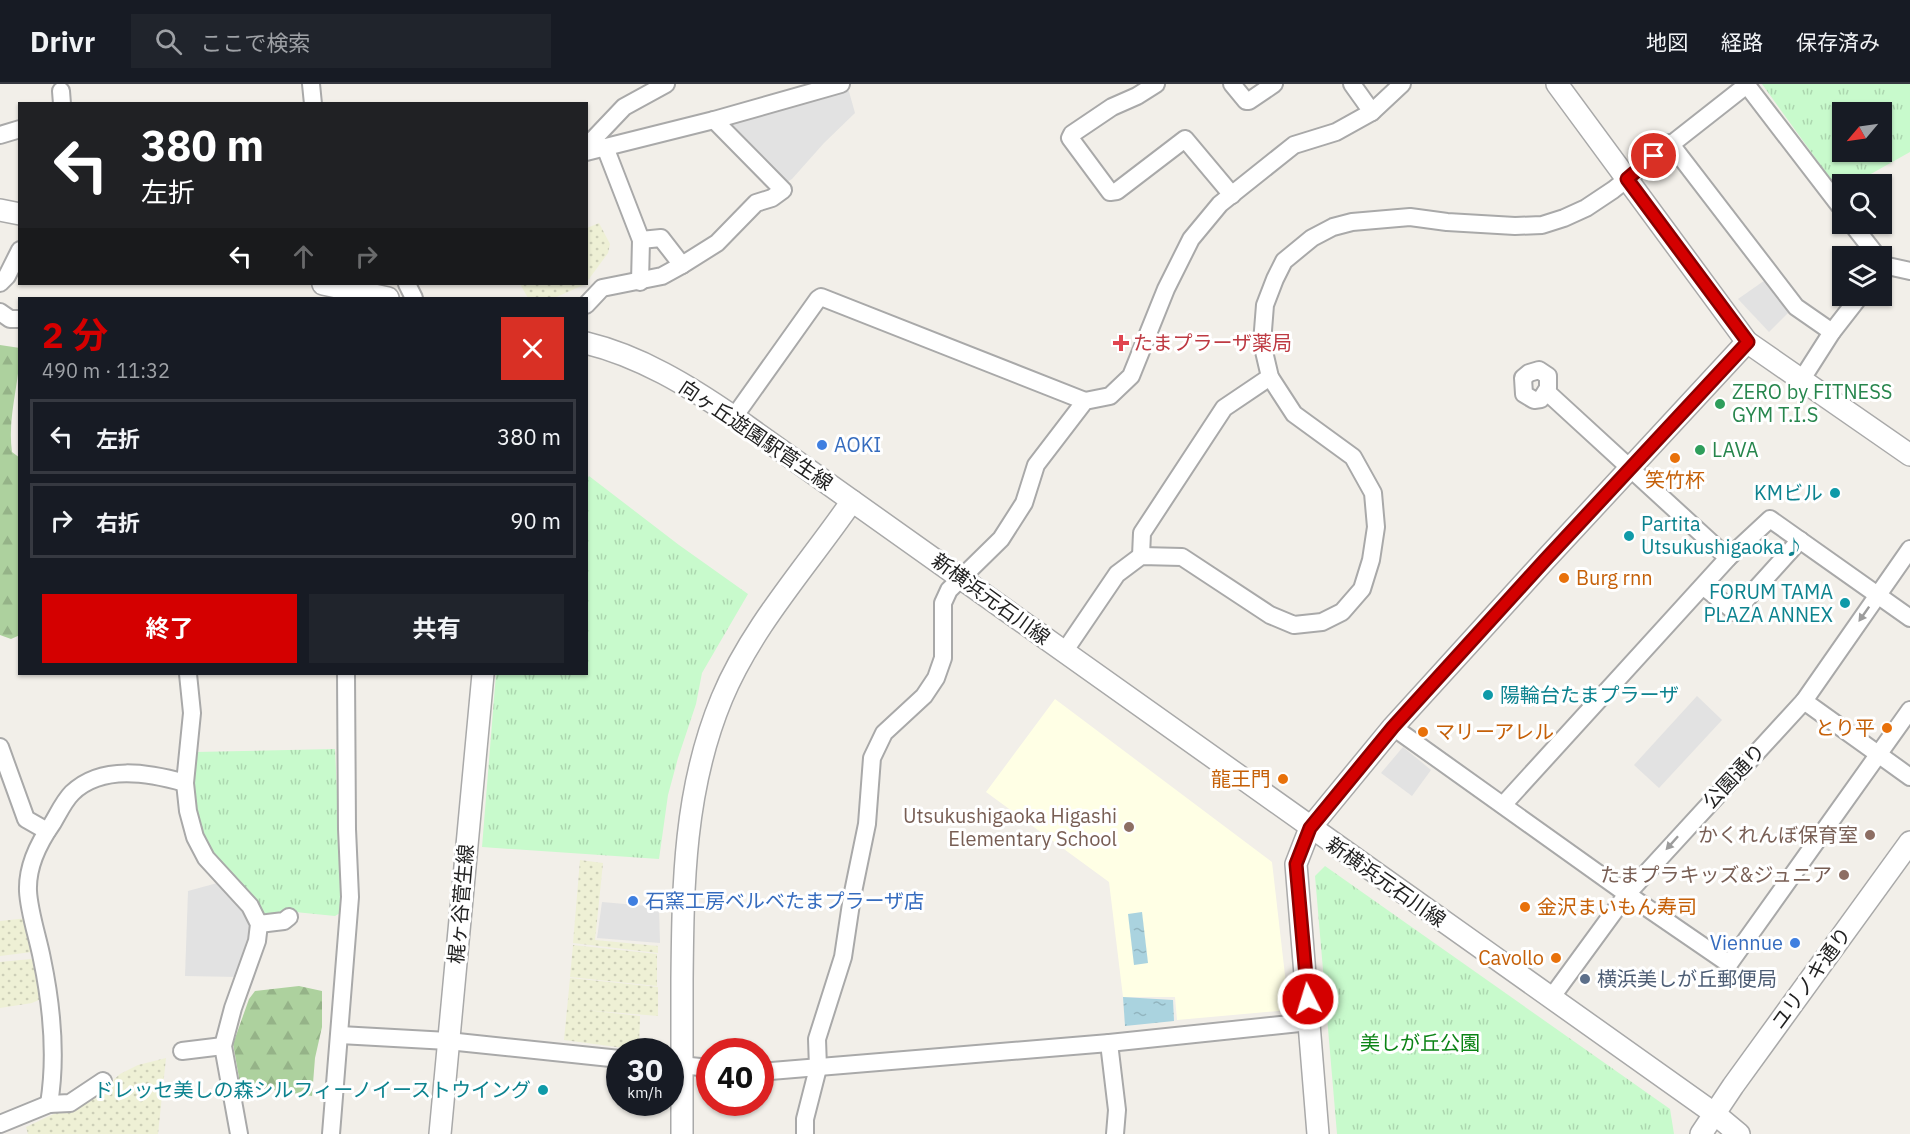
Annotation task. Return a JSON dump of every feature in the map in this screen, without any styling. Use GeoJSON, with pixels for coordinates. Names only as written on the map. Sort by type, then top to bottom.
{"type":"FeatureCollection","features":[{"type":"Feature","properties":{"kind":"street"},"geometry":{"type":"LineString","coordinates":[[311,84],[313,102]]}},
{"type":"Feature","properties":{"kind":"street"},"geometry":{"type":"LineString","coordinates":[[588,148],[624,106],[666,84]]}},
{"type":"Feature","properties":{"kind":"street"},"geometry":{"type":"LineString","coordinates":[[588,150],[714,120],[841,84]]}},
{"type":"Feature","properties":{"kind":"street"},"geometry":{"type":"LineString","coordinates":[[1156,84],[1137,96],[1112,106],[1072,134],[1070,138],[1110,192],[1117,191],[1185,140],[1232,195]]}},
{"type":"Feature","properties":{"kind":"street"},"geometry":{"type":"LineString","coordinates":[[1232,84],[1246,101],[1249,101],[1274,84]]}},
{"type":"Feature","properties":{"kind":"street"},"geometry":{"type":"LineString","coordinates":[[1352,84],[1372,111]]}},
{"type":"Feature","properties":{"kind":"street"},"geometry":{"type":"LineString","coordinates":[[734,417],[821,297],[1084,401],[1110,396],[1131,376],[1166,289],[1191,239],[1220,204],[1294,145],[1336,132],[1372,111],[1402,84]]}},
{"type":"Feature","properties":{"kind":"street"},"geometry":{"type":"LineString","coordinates":[[1557,84],[1748,342],[1910,455]]}},
{"type":"Feature","properties":{"kind":"street"},"geometry":{"type":"LineString","coordinates":[[1064,651],[1117,574],[1141,556],[1182,557],[1270,615],[1294,625],[1322,622],[1342,612],[1362,589],[1371,560],[1376,527],[1373,493],[1353,457],[1294,414],[1270,377],[1262,343],[1265,305],[1275,279],[1284,261],[1312,238],[1332,227],[1352,222],[1410,217],[1481,224],[1542,225],[1586,208],[1627,179],[1747,84],[1832,196]]}},
{"type":"Feature","properties":{"kind":"street"},"geometry":{"type":"LineString","coordinates":[[588,303],[602,288],[662,276],[682,265],[717,243],[756,203],[772,198],[783,190],[714,120]]}},
{"type":"Feature","properties":{"kind":"street"},"geometry":{"type":"LineString","coordinates":[[0,135],[18,130]]}},
{"type":"Feature","properties":{"kind":"street"},"geometry":{"type":"LineString","coordinates":[[1670,143],[1796,307],[1832,332]]}},
{"type":"Feature","properties":{"kind":"street"},"geometry":{"type":"LineString","coordinates":[[605,147],[641,240],[640,282]]}},
{"type":"Feature","properties":{"kind":"street"},"geometry":{"type":"LineString","coordinates":[[0,210],[18,214]]}},
{"type":"Feature","properties":{"kind":"street"},"geometry":{"type":"LineString","coordinates":[[641,240],[661,238],[682,265]]}},
{"type":"Feature","properties":{"kind":"street"},"geometry":{"type":"LineString","coordinates":[[0,283],[7,276],[18,254]]}},
{"type":"Feature","properties":{"kind":"street"},"geometry":{"type":"LineString","coordinates":[[1892,266],[1910,271]]}},
{"type":"Feature","properties":{"kind":"street"},"geometry":{"type":"LineString","coordinates":[[328,285],[383,297]]}},
{"type":"Feature","properties":{"kind":"street"},"geometry":{"type":"LineString","coordinates":[[1802,379],[1832,332],[1852,306]]}},
{"type":"Feature","properties":{"kind":"street"},"geometry":{"type":"LineString","coordinates":[[0,312],[10,319],[18,319]]}},
{"type":"Feature","properties":{"kind":"street"},"geometry":{"type":"LineString","coordinates":[[1318,1134],[1296,864],[1310,828],[1393,727],[1748,342]]}},
{"type":"Feature","properties":{"kind":"street","name":"向ヶ丘遊園駅菅生線"},"geometry":{"type":"LineString","coordinates":[[588,344],[652,367],[691,387],[916,546]]}},
{"type":"Feature","properties":{"kind":"street"},"geometry":{"type":"LineString","coordinates":[[1141,556],[1142,533],[1224,408],[1270,377]]}},
{"type":"Feature","properties":{"kind":"street"},"geometry":{"type":"LineString","coordinates":[[1547,392],[1728,558]]}},
{"type":"Feature","properties":{"kind":"street"},"geometry":{"type":"LineString","coordinates":[[805,1134],[805,1119],[818,1068],[817,1039],[843,957],[867,824],[872,758],[884,733],[924,696],[936,678],[943,658],[943,603],[949,590],[1001,539],[1024,502],[1036,465],[1084,401]]}},
{"type":"Feature","properties":{"kind":"street"},"geometry":{"type":"LineString","coordinates":[[677,1038],[687,844],[695,778],[707,738],[722,697],[741,660],[852,501]]}},
{"type":"Feature","properties":{"kind":"street"},"geometry":{"type":"LineString","coordinates":[[1503,805],[1728,558],[1770,519],[1910,618]]}},
{"type":"Feature","properties":{"kind":"street"},"geometry":{"type":"LineString","coordinates":[[1704,587],[1735,612],[1800,540]]}},
{"type":"Feature","properties":{"kind":"street","name":"新横浜元石川線"},"geometry":{"type":"LineString","coordinates":[[916,546],[1715,1114],[1739,1134]]}},
{"type":"Feature","properties":{"kind":"street","name":"公園通り"},"geometry":{"type":"LineString","coordinates":[[1551,998],[1626,894],[1804,701],[1910,549]]}},
{"type":"Feature","properties":{"kind":"street"},"geometry":{"type":"LineString","coordinates":[[188,675],[192,713],[185,783],[188,811],[195,837],[206,858],[250,906],[259,924],[256,941],[233,1008],[223,1046],[239,1134]]}},
{"type":"Feature","properties":{"kind":"street"},"geometry":{"type":"LineString","coordinates":[[331,1134],[350,897],[346,675]]}},
{"type":"Feature","properties":{"kind":"street","name":"梶ヶ谷菅生線"},"geometry":{"type":"LineString","coordinates":[[440,1134],[483,675]]}},
{"type":"Feature","properties":{"kind":"street"},"geometry":{"type":"LineString","coordinates":[[1804,701],[1910,777]]}},
{"type":"Feature","properties":{"kind":"street"},"geometry":{"type":"LineString","coordinates":[[1393,727],[1626,894],[1729,964],[1910,710]]}},
{"type":"Feature","properties":{"kind":"street"},"geometry":{"type":"LineString","coordinates":[[0,747],[26,819],[47,831]]}},
{"type":"Feature","properties":{"kind":"street"},"geometry":{"type":"LineString","coordinates":[[49,1104],[54,1052],[52,1020],[46,977],[28,893],[30,867],[39,844],[72,793],[92,780],[120,773],[160,776],[185,783]]}},
{"type":"Feature","properties":{"kind":"street","name":"ユリノキ通り"},"geometry":{"type":"LineString","coordinates":[[1701,1134],[1733,1086],[1910,842]]}},
{"type":"Feature","properties":{"kind":"street"},"geometry":{"type":"LineString","coordinates":[[259,924],[284,921],[289,916]]}},
{"type":"Feature","properties":{"kind":"street"},"geometry":{"type":"LineString","coordinates":[[774,1071],[1309,1022]]}},
{"type":"Feature","properties":{"kind":"street"},"geometry":{"type":"LineString","coordinates":[[340,1035],[448,1041],[606,1058]]}},
{"type":"Feature","properties":{"kind":"street"},"geometry":{"type":"LineString","coordinates":[[1109,1042],[1117,1110],[1115,1134]]}},
{"type":"Feature","properties":{"kind":"street"},"geometry":{"type":"LineString","coordinates":[[182,1051],[223,1046]]}},
{"type":"Feature","properties":{"kind":"street"},"geometry":{"type":"LineString","coordinates":[[0,1124],[49,1104],[70,1103],[103,1081]]}},
{"type":"Feature","properties":{"kind":"street"},"geometry":{"type":"LineString","coordinates":[[680,1116],[682,1134]]}},
{"type":"Feature","properties":{"kind":"shaded area"},"geometry":{"type":"Polygon","coordinates":[[[848,88],[855,113],[792,179],[784,184],[728,127],[732,119],[848,88]]]}},
{"type":"Feature","properties":{"kind":"shaded area"},"geometry":{"type":"Polygon","coordinates":[[[599,223],[610,244],[608,253],[588,280],[588,228],[599,223]]]}},
{"type":"Feature","properties":{"kind":"shaded area"},"geometry":{"type":"Polygon","coordinates":[[[1768,278],[1793,308],[1769,332],[1738,299],[1768,278]]]}},
{"type":"Feature","properties":{"kind":"shaded area"},"geometry":{"type":"Polygon","coordinates":[[[521,285],[584,285],[556,297],[527,297],[521,285]]]}},
{"type":"Feature","properties":{"kind":"shaded area"},"geometry":{"type":"Polygon","coordinates":[[[1697,696],[1722,720],[1659,788],[1634,765],[1697,696]]]}},
{"type":"Feature","properties":{"kind":"shaded area","name":"Utsukushigaoka Higashi Elementary School"},"geometry":{"type":"Polygon","coordinates":[[[1055,699],[1272,862],[1289,1010],[1177,1020],[1175,997],[1123,997],[1109,882],[986,792],[1055,699]]]}},
{"type":"Feature","properties":{"kind":"shaded area"},"geometry":{"type":"Polygon","coordinates":[[[1403,747],[1431,770],[1412,796],[1381,773],[1403,747]]]}},
{"type":"Feature","properties":{"kind":"shaded area"},"geometry":{"type":"Polygon","coordinates":[[[580,860],[603,863],[595,940],[658,946],[658,953],[573,943],[580,860]]]}},
{"type":"Feature","properties":{"kind":"shaded area"},"geometry":{"type":"Polygon","coordinates":[[[221,882],[253,926],[238,977],[185,976],[188,891],[221,882]]]}},
{"type":"Feature","properties":{"kind":"shaded area"},"geometry":{"type":"Polygon","coordinates":[[[602,902],[659,907],[660,943],[597,938],[602,902]]]}},
{"type":"Feature","properties":{"kind":"shaded area"},"geometry":{"type":"Polygon","coordinates":[[[28,918],[32,952],[0,956],[0,921],[28,918]]]}},
{"type":"Feature","properties":{"kind":"shaded area"},"geometry":{"type":"Polygon","coordinates":[[[573,945],[657,954],[657,986],[570,977],[573,945]]]}},
{"type":"Feature","properties":{"kind":"shaded area"},"geometry":{"type":"Polygon","coordinates":[[[31,959],[36,962],[43,998],[32,1003],[0,1008],[0,962],[31,959]]]}},
{"type":"Feature","properties":{"kind":"shaded area"},"geometry":{"type":"Polygon","coordinates":[[[570,978],[658,987],[658,1016],[585,1010],[640,1016],[639,1038],[606,1038],[606,1046],[564,1040],[570,978]]]}},
{"type":"Feature","properties":{"kind":"shaded area"},"geometry":{"type":"Polygon","coordinates":[[[166,1058],[158,1134],[28,1134],[26,1127],[108,1085],[120,1074],[138,1065],[166,1058]]]}},
{"type":"Feature","properties":{"kind":"green space"},"geometry":{"type":"Polygon","coordinates":[[[1762,84],[1910,84],[1910,152],[1871,174],[1832,174],[1832,181],[1762,84]]]}},
{"type":"Feature","properties":{"kind":"green space"},"geometry":{"type":"Polygon","coordinates":[[[0,345],[18,348],[18,374],[11,439],[12,452],[18,456],[18,636],[11,639],[0,635],[0,345]]]}},
{"type":"Feature","properties":{"kind":"green space"},"geometry":{"type":"Polygon","coordinates":[[[589,476],[748,594],[702,673],[696,704],[668,795],[659,859],[482,847],[496,675],[588,675],[589,476]]]}},
{"type":"Feature","properties":{"kind":"green space"},"geometry":{"type":"Polygon","coordinates":[[[335,749],[342,899],[340,913],[335,916],[295,912],[268,916],[232,873],[218,862],[197,822],[191,777],[195,752],[335,749]]]}},
{"type":"Feature","properties":{"kind":"green space","name":"美しが丘公園"},"geometry":{"type":"Polygon","coordinates":[[[1325,866],[1670,1109],[1674,1134],[1337,1134],[1315,876],[1325,866]]]}},
{"type":"Feature","properties":{"kind":"green space"},"geometry":{"type":"Polygon","coordinates":[[[299,986],[322,991],[322,1027],[315,1058],[312,1096],[254,1087],[244,1088],[240,1083],[233,1044],[249,999],[255,991],[299,986]]]}},
{"type":"Feature","properties":{"kind":"water"},"geometry":{"type":"Polygon","coordinates":[[[1142,912],[1148,963],[1134,965],[1128,914],[1142,912]]]}},
{"type":"Feature","properties":{"kind":"water"},"geometry":{"type":"Polygon","coordinates":[[[1123,997],[1173,1000],[1174,1021],[1125,1026],[1123,997]]]}},
{"type":"Feature","properties":{"kind":"place","name":"たまプラーザ薬局"},"geometry":{"type":"Point","coordinates":[1121,343]}},
{"type":"Feature","properties":{"kind":"place","name":"ZERO by FITNESS GYM T.I.S"},"geometry":{"type":"Point","coordinates":[1720,404]}},
{"type":"Feature","properties":{"kind":"place","name":"AOKI"},"geometry":{"type":"Point","coordinates":[822,445]}},
{"type":"Feature","properties":{"kind":"place","name":"LAVA"},"geometry":{"type":"Point","coordinates":[1700,450]}},
{"type":"Feature","properties":{"kind":"place","name":"笑竹杯"},"geometry":{"type":"Point","coordinates":[1675,458]}},
{"type":"Feature","properties":{"kind":"place","name":"KMビル"},"geometry":{"type":"Point","coordinates":[1835,493]}},
{"type":"Feature","properties":{"kind":"place","name":"Partita Utsukushigaoka♪"},"geometry":{"type":"Point","coordinates":[1629,536]}},
{"type":"Feature","properties":{"kind":"place","name":"Burg rnn"},"geometry":{"type":"Point","coordinates":[1564,578]}},
{"type":"Feature","properties":{"kind":"place","name":"FORUM TAMA PLAZA ANNEX"},"geometry":{"type":"Point","coordinates":[1845,603]}},
{"type":"Feature","properties":{"kind":"place","name":"陽輪台たまプラーザ"},"geometry":{"type":"Point","coordinates":[1488,695]}},
{"type":"Feature","properties":{"kind":"place","name":"とり平"},"geometry":{"type":"Point","coordinates":[1887,728]}},
{"type":"Feature","properties":{"kind":"place","name":"マリーアレル"},"geometry":{"type":"Point","coordinates":[1423,732]}},
{"type":"Feature","properties":{"kind":"place","name":"龍王門"},"geometry":{"type":"Point","coordinates":[1283,779]}},
{"type":"Feature","properties":{"kind":"place","name":"Utsukushigaoka Higashi Elementary School"},"geometry":{"type":"Point","coordinates":[1129,827]}},
{"type":"Feature","properties":{"kind":"place","name":"かくれんぼ保育室"},"geometry":{"type":"Point","coordinates":[1870,835]}},
{"type":"Feature","properties":{"kind":"place","name":"たまプラキッズ&ジュニア"},"geometry":{"type":"Point","coordinates":[1844,875]}},
{"type":"Feature","properties":{"kind":"place","name":"石窯工房ベルベたまプラーザ店"},"geometry":{"type":"Point","coordinates":[633,901]}},
{"type":"Feature","properties":{"kind":"place","name":"金沢まいもん寿司"},"geometry":{"type":"Point","coordinates":[1525,907]}},
{"type":"Feature","properties":{"kind":"place","name":"Viennue"},"geometry":{"type":"Point","coordinates":[1795,943]}},
{"type":"Feature","properties":{"kind":"place","name":"Cavollo"},"geometry":{"type":"Point","coordinates":[1556,958]}},
{"type":"Feature","properties":{"kind":"place","name":"横浜美しが丘郵便局"},"geometry":{"type":"Point","coordinates":[1585,979]}},
{"type":"Feature","properties":{"kind":"place","name":"ドレッセ美しの森シルフィーノイーストウイング"},"geometry":{"type":"Point","coordinates":[543,1090]}},
{"type":"Feature","properties":{"kind":"route"},"geometry":{"type":"LineString","coordinates":[[1308,999],[1296,864],[1310,828],[1393,727],[1748,342],[1627,179],[1654,156]]}}]}
